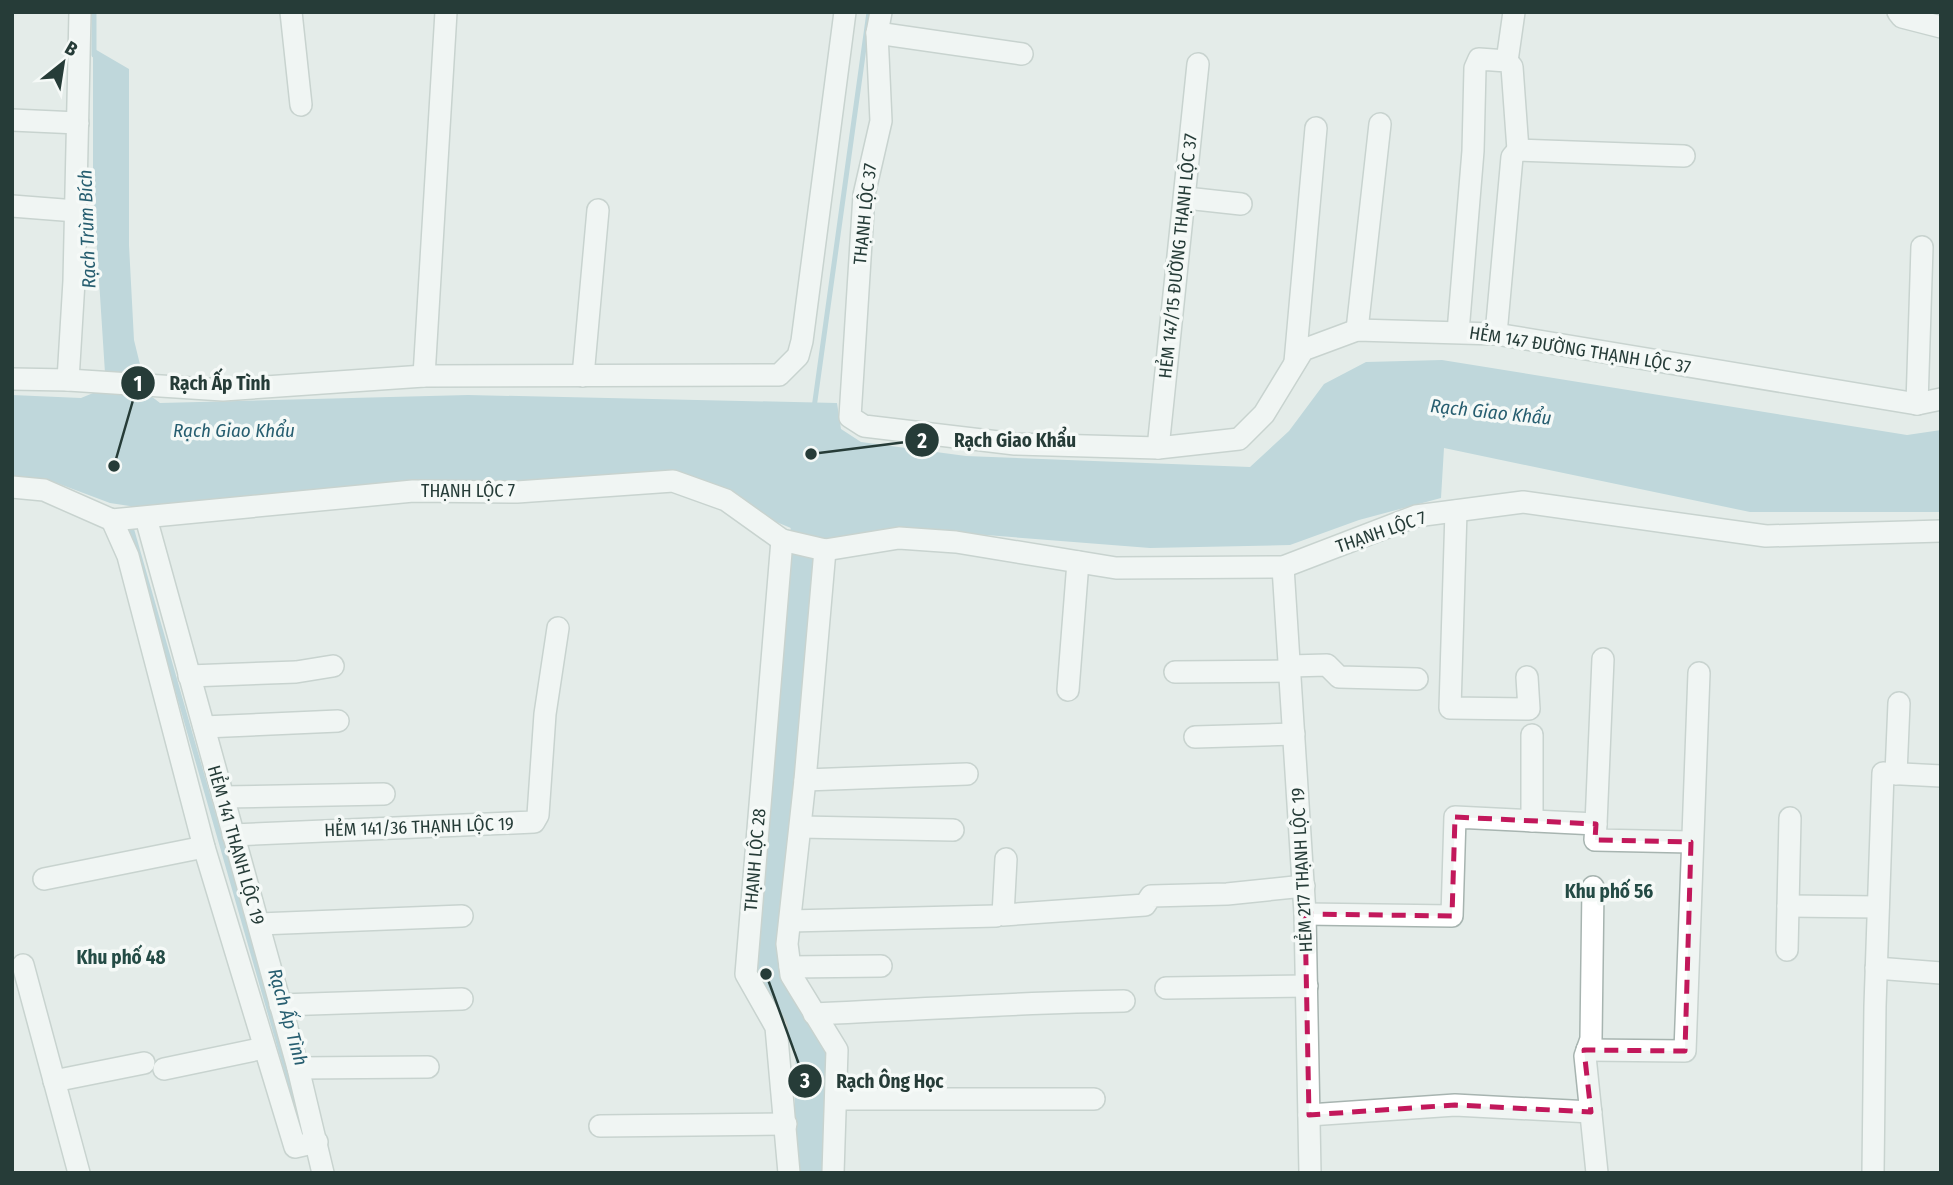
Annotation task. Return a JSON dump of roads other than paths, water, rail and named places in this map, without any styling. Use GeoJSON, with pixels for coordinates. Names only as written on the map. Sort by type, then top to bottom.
{"type":"FeatureCollection","features":[{"type":"Feature","properties":{"kind":"street"},"geometry":{"type":"LineString","coordinates":[[68,380],[76,211],[80,12]]}},
{"type":"Feature","properties":{"kind":"street"},"geometry":{"type":"LineString","coordinates":[[291,12],[301,105]]}},
{"type":"Feature","properties":{"kind":"street"},"geometry":{"type":"LineString","coordinates":[[424,376],[446,12]]}},
{"type":"Feature","properties":{"kind":"street"},"geometry":{"type":"LineString","coordinates":[[12,379],[223,390],[424,376],[779,375],[798,356],[805,322],[845,12]]}},
{"type":"Feature","properties":{"kind":"street"},"geometry":{"type":"LineString","coordinates":[[1507,61],[1514,12]]}},
{"type":"Feature","properties":{"kind":"street"},"geometry":{"type":"LineString","coordinates":[[1898,12],[1902,17],[1941,27]]}},
{"type":"Feature","properties":{"kind":"street"},"geometry":{"type":"LineString","coordinates":[[879,22],[1021,54]]}},
{"type":"Feature","properties":{"kind":"street","name":"THẠNH LỘC 37"},"geometry":{"type":"LineString","coordinates":[[850,417],[864,195],[881,121],[879,22]]}},
{"type":"Feature","properties":{"kind":"street"},"geometry":{"type":"LineString","coordinates":[[1458,332],[1473,151],[1475,68],[1481,58],[1507,61],[1512,67],[1518,150],[1512,157],[1496,334]]}},
{"type":"Feature","properties":{"kind":"street","name":"HẺM 147/15 ĐƯỜNG THẠNH LỘC 37"},"geometry":{"type":"LineString","coordinates":[[1158,448],[1198,64]]}},
{"type":"Feature","properties":{"kind":"street"},"geometry":{"type":"LineString","coordinates":[[12,120],[78,123]]}},
{"type":"Feature","properties":{"kind":"street"},"geometry":{"type":"LineString","coordinates":[[1357,330],[1380,124]]}},
{"type":"Feature","properties":{"kind":"street"},"geometry":{"type":"LineString","coordinates":[[1296,362],[1317,128]]}},
{"type":"Feature","properties":{"kind":"street"},"geometry":{"type":"LineString","coordinates":[[1518,150],[1684,156]]}},
{"type":"Feature","properties":{"kind":"street"},"geometry":{"type":"LineString","coordinates":[[1186,198],[1241,204]]}},
{"type":"Feature","properties":{"kind":"street"},"geometry":{"type":"LineString","coordinates":[[12,206],[76,211]]}},
{"type":"Feature","properties":{"kind":"street"},"geometry":{"type":"LineString","coordinates":[[583,376],[598,209]]}},
{"type":"Feature","properties":{"kind":"street"},"geometry":{"type":"LineString","coordinates":[[1917,404],[1922,247]]}},
{"type":"Feature","properties":{"kind":"street","name":"HẺM 147 ĐƯỜNG THẠNH LỘC 37"},"geometry":{"type":"LineString","coordinates":[[850,417],[864,426],[1015,444],[1158,448],[1239,439],[1264,414],[1303,350],[1357,330],[1496,334],[1917,404],[1941,399]]}},
{"type":"Feature","properties":{"kind":"street","name":"THẠNH LỘC 7"},"geometry":{"type":"LineString","coordinates":[[12,487],[44,490],[124,519],[413,491],[517,492],[673,481],[726,500],[782,540]]}},
{"type":"Feature","properties":{"kind":"street","name":"THẠNH LỘC 7"},"geometry":{"type":"LineString","coordinates":[[825,550],[899,538],[956,541],[1116,568],[1283,567],[1416,516],[1522,502],[1766,536],[1941,531]]}},
{"type":"Feature","properties":{"kind":"street"},"geometry":{"type":"LineString","coordinates":[[1456,511],[1450,708],[1529,709],[1527,677]]}},
{"type":"Feature","properties":{"kind":"street"},"geometry":{"type":"LineString","coordinates":[[124,519],[128,556],[146,636],[204,847],[264,1048],[295,1147],[317,1142]]}},
{"type":"Feature","properties":{"kind":"street","name":"HẺM 141 THẠNH LỘC 19"},"geometry":{"type":"LineString","coordinates":[[124,519],[189,676],[298,1069],[323,1173]]}},
{"type":"Feature","properties":{"kind":"street"},"geometry":{"type":"LineString","coordinates":[[782,540],[825,550],[801,827],[787,944],[791,975],[837,1050],[833,1173]]}},
{"type":"Feature","properties":{"kind":"street","name":"THẠNH LỘC 28"},"geometry":{"type":"LineString","coordinates":[[782,540],[746,974],[776,1027],[789,1173]]}},
{"type":"Feature","properties":{"kind":"street"},"geometry":{"type":"LineString","coordinates":[[1068,690],[1078,562]]}},
{"type":"Feature","properties":{"kind":"street","name":"HẺM 217 THẠNH LỘC 19"},"geometry":{"type":"LineString","coordinates":[[1283,567],[1293,667],[1294,734],[1304,886],[1310,1173]]}},
{"type":"Feature","properties":{"kind":"street","name":"HẺM 141/36 THẠNH LỘC 19"},"geometry":{"type":"LineString","coordinates":[[233,835],[534,821],[538,815],[545,714],[558,628]]}},
{"type":"Feature","properties":{"kind":"street"},"geometry":{"type":"LineString","coordinates":[[1603,659],[1595,840],[1691,842]]}},
{"type":"Feature","properties":{"kind":"street"},"geometry":{"type":"LineString","coordinates":[[1175,672],[1327,665],[1339,677],[1417,680]]}},
{"type":"Feature","properties":{"kind":"street"},"geometry":{"type":"LineString","coordinates":[[189,676],[296,672],[332,666]]}},
{"type":"Feature","properties":{"kind":"street"},"geometry":{"type":"LineString","coordinates":[[1587,1050],[1685,1051],[1699,673]]}},
{"type":"Feature","properties":{"kind":"street"},"geometry":{"type":"LineString","coordinates":[[1896,774],[1899,703]]}},
{"type":"Feature","properties":{"kind":"street"},"geometry":{"type":"LineString","coordinates":[[204,727],[338,721]]}},
{"type":"Feature","properties":{"kind":"street"},"geometry":{"type":"LineString","coordinates":[[1195,737],[1294,734]]}},
{"type":"Feature","properties":{"kind":"street"},"geometry":{"type":"LineString","coordinates":[[1532,736],[1532,821]]}},
{"type":"Feature","properties":{"kind":"street"},"geometry":{"type":"LineString","coordinates":[[1873,1173],[1876,968],[1883,773],[1941,776]]}},
{"type":"Feature","properties":{"kind":"street"},"geometry":{"type":"LineString","coordinates":[[805,780],[967,774]]}},
{"type":"Feature","properties":{"kind":"street"},"geometry":{"type":"LineString","coordinates":[[223,797],[384,794]]}},
{"type":"Feature","properties":{"kind":"street"},"geometry":{"type":"LineString","coordinates":[[1305,914],[1452,916],[1455,817],[1596,824]]}},
{"type":"Feature","properties":{"kind":"street"},"geometry":{"type":"LineString","coordinates":[[1787,950],[1790,818]]}},
{"type":"Feature","properties":{"kind":"street"},"geometry":{"type":"LineString","coordinates":[[801,827],[953,830]]}},
{"type":"Feature","properties":{"kind":"street"},"geometry":{"type":"LineString","coordinates":[[44,879],[204,847]]}},
{"type":"Feature","properties":{"kind":"street"},"geometry":{"type":"LineString","coordinates":[[1006,859],[1003,915],[1145,905],[1152,896],[1227,894],[1304,886]]}},
{"type":"Feature","properties":{"kind":"street"},"geometry":{"type":"LineString","coordinates":[[1593,887],[1591,1039],[1585,1056],[1597,1173]]}},
{"type":"Feature","properties":{"kind":"street"},"geometry":{"type":"LineString","coordinates":[[1788,906],[1878,906]]}},
{"type":"Feature","properties":{"kind":"street"},"geometry":{"type":"LineString","coordinates":[[258,924],[462,916]]}},
{"type":"Feature","properties":{"kind":"street"},"geometry":{"type":"LineString","coordinates":[[790,921],[996,916]]}},
{"type":"Feature","properties":{"kind":"street"},"geometry":{"type":"LineString","coordinates":[[23,965],[79,1173]]}},
{"type":"Feature","properties":{"kind":"street"},"geometry":{"type":"LineString","coordinates":[[790,967],[881,966]]}},
{"type":"Feature","properties":{"kind":"street"},"geometry":{"type":"LineString","coordinates":[[1876,968],[1941,973]]}},
{"type":"Feature","properties":{"kind":"street"},"geometry":{"type":"LineString","coordinates":[[1166,988],[1307,986]]}},
{"type":"Feature","properties":{"kind":"street"},"geometry":{"type":"LineString","coordinates":[[280,1004],[462,999]]}},
{"type":"Feature","properties":{"kind":"street"},"geometry":{"type":"LineString","coordinates":[[814,1014],[967,1008],[1013,1002],[1124,1001]]}},
{"type":"Feature","properties":{"kind":"street"},"geometry":{"type":"LineString","coordinates":[[54,1081],[264,1048]]}},
{"type":"Feature","properties":{"kind":"street"},"geometry":{"type":"LineString","coordinates":[[298,1069],[428,1067]]}},
{"type":"Feature","properties":{"kind":"street"},"geometry":{"type":"LineString","coordinates":[[836,1099],[1094,1099]]}},
{"type":"Feature","properties":{"kind":"street"},"geometry":{"type":"LineString","coordinates":[[1309,1115],[1455,1105],[1591,1112]]}},
{"type":"Feature","properties":{"kind":"street"},"geometry":{"type":"LineString","coordinates":[[600,1126],[786,1124]]}},
{"type":"Feature","properties":{"kind":"water"},"geometry":{"type":"Polygon","coordinates":[[[93,48],[129,69],[129,245],[134,340],[147,393],[160,403],[468,395],[837,403],[841,429],[861,442],[966,456],[1250,467],[1289,431],[1324,384],[1366,362],[1442,360],[1907,435],[1941,430],[1941,512],[1750,512],[1444,448],[1441,498],[1359,520],[1290,545],[1150,548],[896,528],[820,540],[769,519],[704,484],[136,507],[110,503],[54,482],[12,478],[12,395],[81,398],[98,391],[105,373],[93,187],[93,48]]]}},
{"type":"Feature","properties":{"kind":"waterway","name":"Rạch Trùm Bích"},"geometry":{"type":"LineString","coordinates":[[94,12],[94,55]]}},
{"type":"Feature","properties":{"kind":"waterway"},"geometry":{"type":"LineString","coordinates":[[814,408],[869,12]]}},
{"type":"Feature","properties":{"kind":"waterway"},"geometry":{"type":"LineString","coordinates":[[808,514],[766,974],[812,1046],[809,1173]]}},
{"type":"Feature","properties":{"kind":"waterway","name":"Rạch Ấp Tình"},"geometry":{"type":"LineString","coordinates":[[130,524],[295,1100]]}},
{"type":"Feature","properties":{"kind":"place","name":"Rạch Giao Khẩu"},"geometry":{"type":"Point","coordinates":[811,454]}},
{"type":"Feature","properties":{"kind":"place","name":"Rạch Ấp Tình"},"geometry":{"type":"Point","coordinates":[114,466]}},
{"type":"Feature","properties":{"kind":"place","name":"Rạch Ông Học"},"geometry":{"type":"Point","coordinates":[766,974]}},
{"type":"Feature","properties":{"kind":"district","name":"Khu phố 56"},"geometry":{"type":"Point","coordinates":[1609,891]}},
{"type":"Feature","properties":{"kind":"district","name":"Khu phố 48"},"geometry":{"type":"Point","coordinates":[121,957]}}]}
